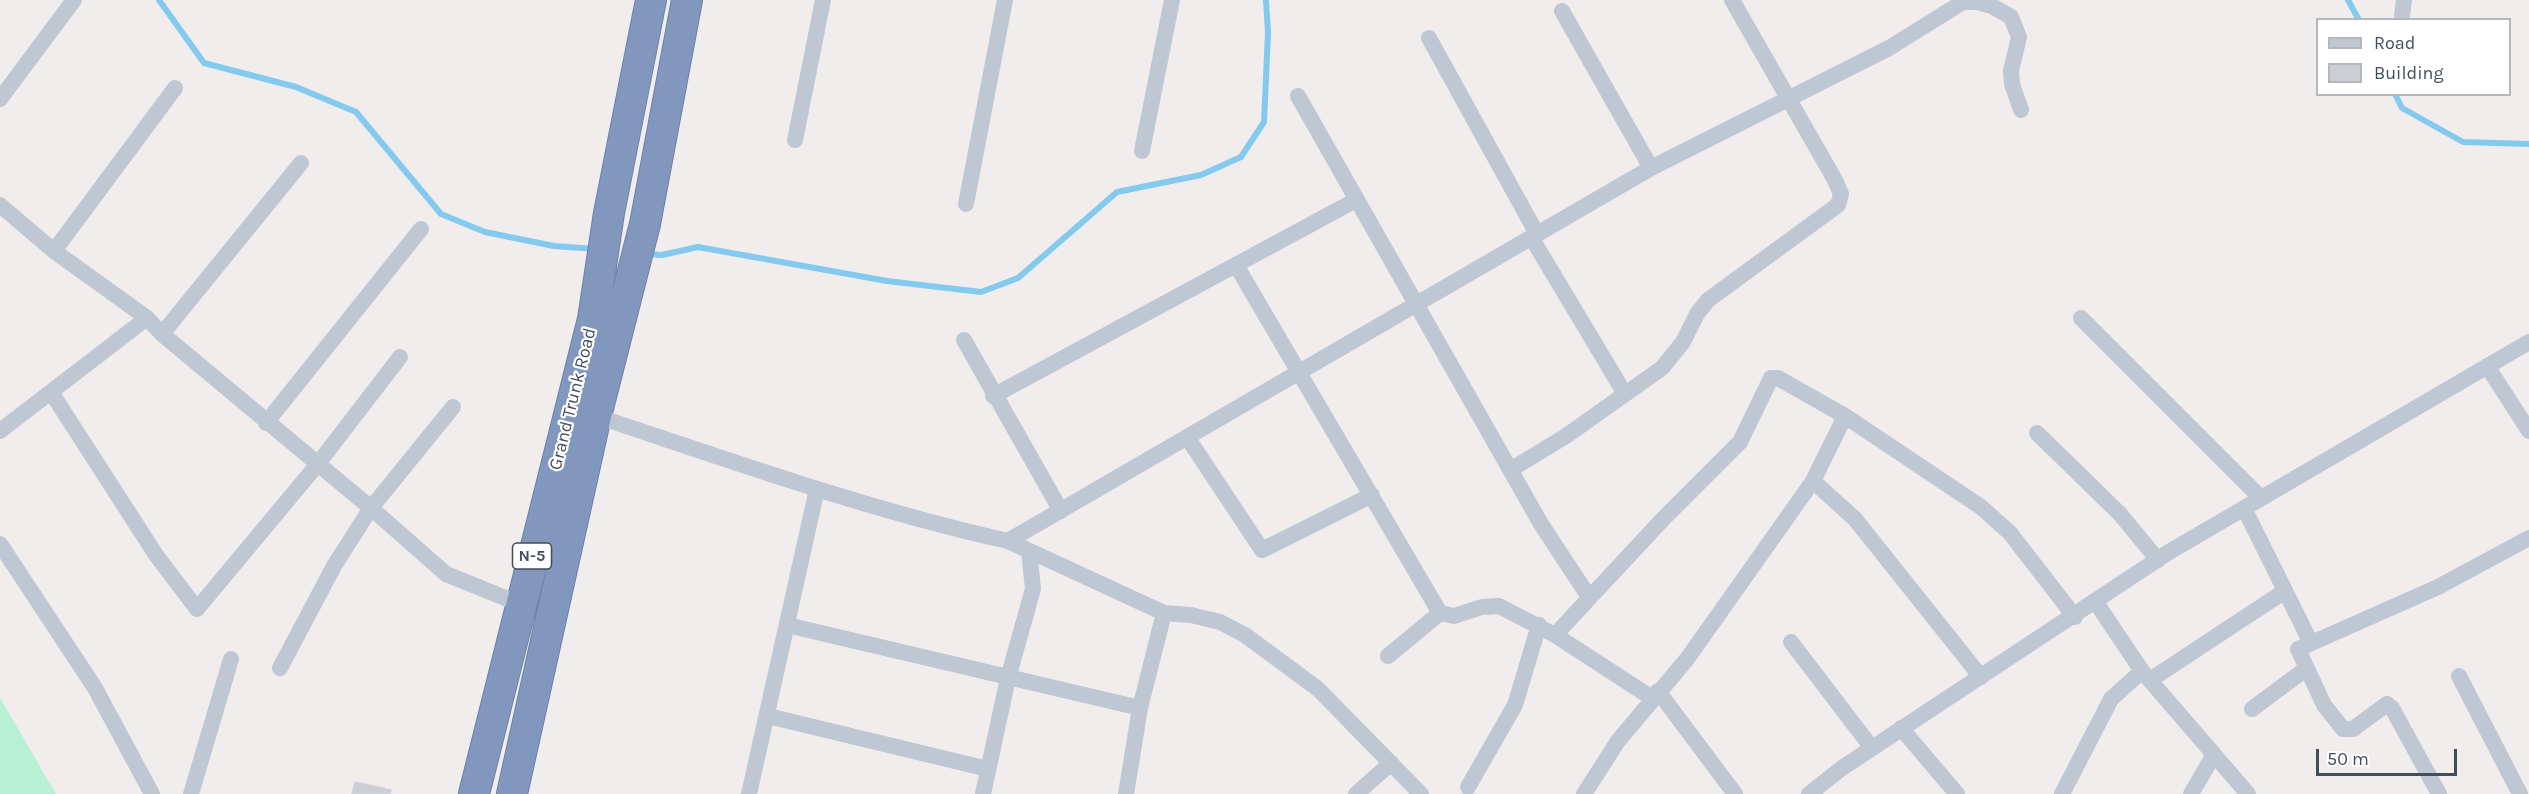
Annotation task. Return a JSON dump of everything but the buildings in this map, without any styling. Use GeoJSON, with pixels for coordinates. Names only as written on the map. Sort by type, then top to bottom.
{"type":"FeatureCollection","features":[{"type":"Feature","properties":{"kind":"highway","name":"Grand Trunk Road"},"geometry":{"type":"LineString","coordinates":[[512,794],[596,416],[607,320],[609,213],[651,0]]}},
{"type":"Feature","properties":{"kind":"highway","name":"Grand Trunk Road"},"geometry":{"type":"LineString","coordinates":[[474,794],[520,604],[607,320],[645,224],[687,0]]}},
{"type":"Feature","properties":{"kind":"street"},"geometry":{"type":"LineString","coordinates":[[0,99],[74,0]]}},
{"type":"Feature","properties":{"kind":"street"},"geometry":{"type":"LineString","coordinates":[[795,140],[823,0]]}},
{"type":"Feature","properties":{"kind":"street"},"geometry":{"type":"LineString","coordinates":[[966,204],[1005,0]]}},
{"type":"Feature","properties":{"kind":"street"},"geometry":{"type":"LineString","coordinates":[[1142,151],[1172,0]]}},
{"type":"Feature","properties":{"kind":"street"},"geometry":{"type":"LineString","coordinates":[[1509,470],[1566,436],[1662,368],[1683,342],[1697,314],[1708,300],[1838,205],[1841,194],[1838,187],[1732,0]]}},
{"type":"Feature","properties":{"kind":"street"},"geometry":{"type":"LineString","coordinates":[[1008,541],[1651,168],[1889,48],[1963,2],[1978,2],[2011,16],[2019,37],[2012,71],[2012,84],[2022,110]]}},
{"type":"Feature","properties":{"kind":"street"},"geometry":{"type":"LineString","coordinates":[[1562,11],[1651,168]]}},
{"type":"Feature","properties":{"kind":"street"},"geometry":{"type":"LineString","coordinates":[[1428,38],[1534,236],[1624,394]]}},
{"type":"Feature","properties":{"kind":"street"},"geometry":{"type":"LineString","coordinates":[[54,251],[175,88]]}},
{"type":"Feature","properties":{"kind":"street"},"geometry":{"type":"LineString","coordinates":[[1298,96],[1509,470],[1589,597]]}},
{"type":"Feature","properties":{"kind":"street"},"geometry":{"type":"LineString","coordinates":[[162,334],[301,164]]}},
{"type":"Feature","properties":{"kind":"street"},"geometry":{"type":"LineString","coordinates":[[993,396],[1356,200]]}},
{"type":"Feature","properties":{"kind":"street"},"geometry":{"type":"LineString","coordinates":[[0,205],[54,251],[147,318],[162,334],[266,423],[371,508],[446,574],[520,604]]}},
{"type":"Feature","properties":{"kind":"street"},"geometry":{"type":"LineString","coordinates":[[266,423],[421,229]]}},
{"type":"Feature","properties":{"kind":"street"},"geometry":{"type":"LineString","coordinates":[[1236,265],[1440,613],[1454,616],[1482,607],[1499,606],[1539,625],[1655,694],[1735,794]]}},
{"type":"Feature","properties":{"kind":"street"},"geometry":{"type":"LineString","coordinates":[[0,431],[147,318]]}},
{"type":"Feature","properties":{"kind":"street"},"geometry":{"type":"LineString","coordinates":[[2081,318],[2261,498]]}},
{"type":"Feature","properties":{"kind":"street"},"geometry":{"type":"LineString","coordinates":[[964,340],[993,396],[1061,511]]}},
{"type":"Feature","properties":{"kind":"street"},"geometry":{"type":"LineString","coordinates":[[1810,794],[1901,728],[2158,560],[2529,342]]}},
{"type":"Feature","properties":{"kind":"street"},"geometry":{"type":"LineString","coordinates":[[51,392],[156,555],[196,609],[317,465],[400,357]]}},
{"type":"Feature","properties":{"kind":"street"},"geometry":{"type":"LineString","coordinates":[[2487,366],[2529,430]]}},
{"type":"Feature","properties":{"kind":"street"},"geometry":{"type":"LineString","coordinates":[[1555,635],[1740,442],[1771,378],[1778,378],[1845,416],[1981,507],[2010,533],[2075,616]]}},
{"type":"Feature","properties":{"kind":"street"},"geometry":{"type":"LineString","coordinates":[[280,668],[334,567],[371,508],[453,407]]}},
{"type":"Feature","properties":{"kind":"street"},"geometry":{"type":"LineString","coordinates":[[596,416],[817,489],[1008,541],[1164,613],[1220,622],[1245,635],[1318,689],[1421,794]]}},
{"type":"Feature","properties":{"kind":"street"},"geometry":{"type":"LineString","coordinates":[[1584,794],[1618,741],[1655,694],[1687,659],[1813,481],[1845,416]]}},
{"type":"Feature","properties":{"kind":"street"},"geometry":{"type":"LineString","coordinates":[[2037,432],[2120,514],[2158,560]]}},
{"type":"Feature","properties":{"kind":"street"},"geometry":{"type":"LineString","coordinates":[[1187,438],[1262,550],[1372,495]]}},
{"type":"Feature","properties":{"kind":"street"},"geometry":{"type":"LineString","coordinates":[[1813,481],[1855,519],[1981,677]]}},
{"type":"Feature","properties":{"kind":"street"},"geometry":{"type":"LineString","coordinates":[[749,794],[817,489]]}},
{"type":"Feature","properties":{"kind":"street"},"geometry":{"type":"LineString","coordinates":[[2244,508],[2311,643]]}},
{"type":"Feature","properties":{"kind":"street"},"geometry":{"type":"LineString","coordinates":[[2439,794],[2392,708],[2386,704],[2353,729],[2343,729],[2324,705],[2298,649],[2438,587],[2529,538]]}},
{"type":"Feature","properties":{"kind":"street"},"geometry":{"type":"LineString","coordinates":[[0,544],[95,688],[152,794]]}},
{"type":"Feature","properties":{"kind":"street"},"geometry":{"type":"LineString","coordinates":[[983,794],[1008,678],[1033,590],[1029,551]]}},
{"type":"Feature","properties":{"kind":"street"},"geometry":{"type":"LineString","coordinates":[[2062,794],[2111,699],[2285,591]]}},
{"type":"Feature","properties":{"kind":"street"},"geometry":{"type":"LineString","coordinates":[[2095,601],[2146,676],[2248,794]]}},
{"type":"Feature","properties":{"kind":"street"},"geometry":{"type":"LineString","coordinates":[[1126,794],[1140,708],[1164,613]]}},
{"type":"Feature","properties":{"kind":"street"},"geometry":{"type":"LineString","coordinates":[[1388,656],[1440,613]]}},
{"type":"Feature","properties":{"kind":"street"},"geometry":{"type":"LineString","coordinates":[[787,625],[1140,708]]}},
{"type":"Feature","properties":{"kind":"street"},"geometry":{"type":"LineString","coordinates":[[1468,788],[1515,705],[1539,625]]}},
{"type":"Feature","properties":{"kind":"street"},"geometry":{"type":"LineString","coordinates":[[1791,642],[1872,748]]}},
{"type":"Feature","properties":{"kind":"street"},"geometry":{"type":"LineString","coordinates":[[191,794],[231,659]]}},
{"type":"Feature","properties":{"kind":"street"},"geometry":{"type":"LineString","coordinates":[[2252,709],[2307,668]]}},
{"type":"Feature","properties":{"kind":"street"},"geometry":{"type":"LineString","coordinates":[[2459,676],[2520,794]]}},
{"type":"Feature","properties":{"kind":"street"},"geometry":{"type":"LineString","coordinates":[[768,716],[988,769]]}},
{"type":"Feature","properties":{"kind":"street"},"geometry":{"type":"LineString","coordinates":[[1901,728],[1957,794]]}},
{"type":"Feature","properties":{"kind":"street"},"geometry":{"type":"LineString","coordinates":[[2191,794],[2213,756]]}},
{"type":"Feature","properties":{"kind":"street"},"geometry":{"type":"LineString","coordinates":[[1356,794],[1391,763]]}},
{"type":"Feature","properties":{"kind":"green space"},"geometry":{"type":"Polygon","coordinates":[[[0,698],[56,794],[0,794],[0,698]]]}},
{"type":"Feature","properties":{"kind":"waterway"},"geometry":{"type":"LineString","coordinates":[[159,0],[204,63],[296,87],[356,112],[441,214],[485,232],[554,246],[596,249]]}},
{"type":"Feature","properties":{"kind":"waterway"},"geometry":{"type":"LineString","coordinates":[[645,254],[662,255],[698,247],[887,281],[981,292],[1018,278],[1117,192],[1201,175],[1241,157],[1264,122],[1268,33],[1266,0]]}},
{"type":"Feature","properties":{"kind":"waterway"},"geometry":{"type":"LineString","coordinates":[[2348,0],[2358,18]]}},
{"type":"Feature","properties":{"kind":"waterway"},"geometry":{"type":"LineString","coordinates":[[2396,96],[2402,108],[2463,142],[2529,144]]}}]}
